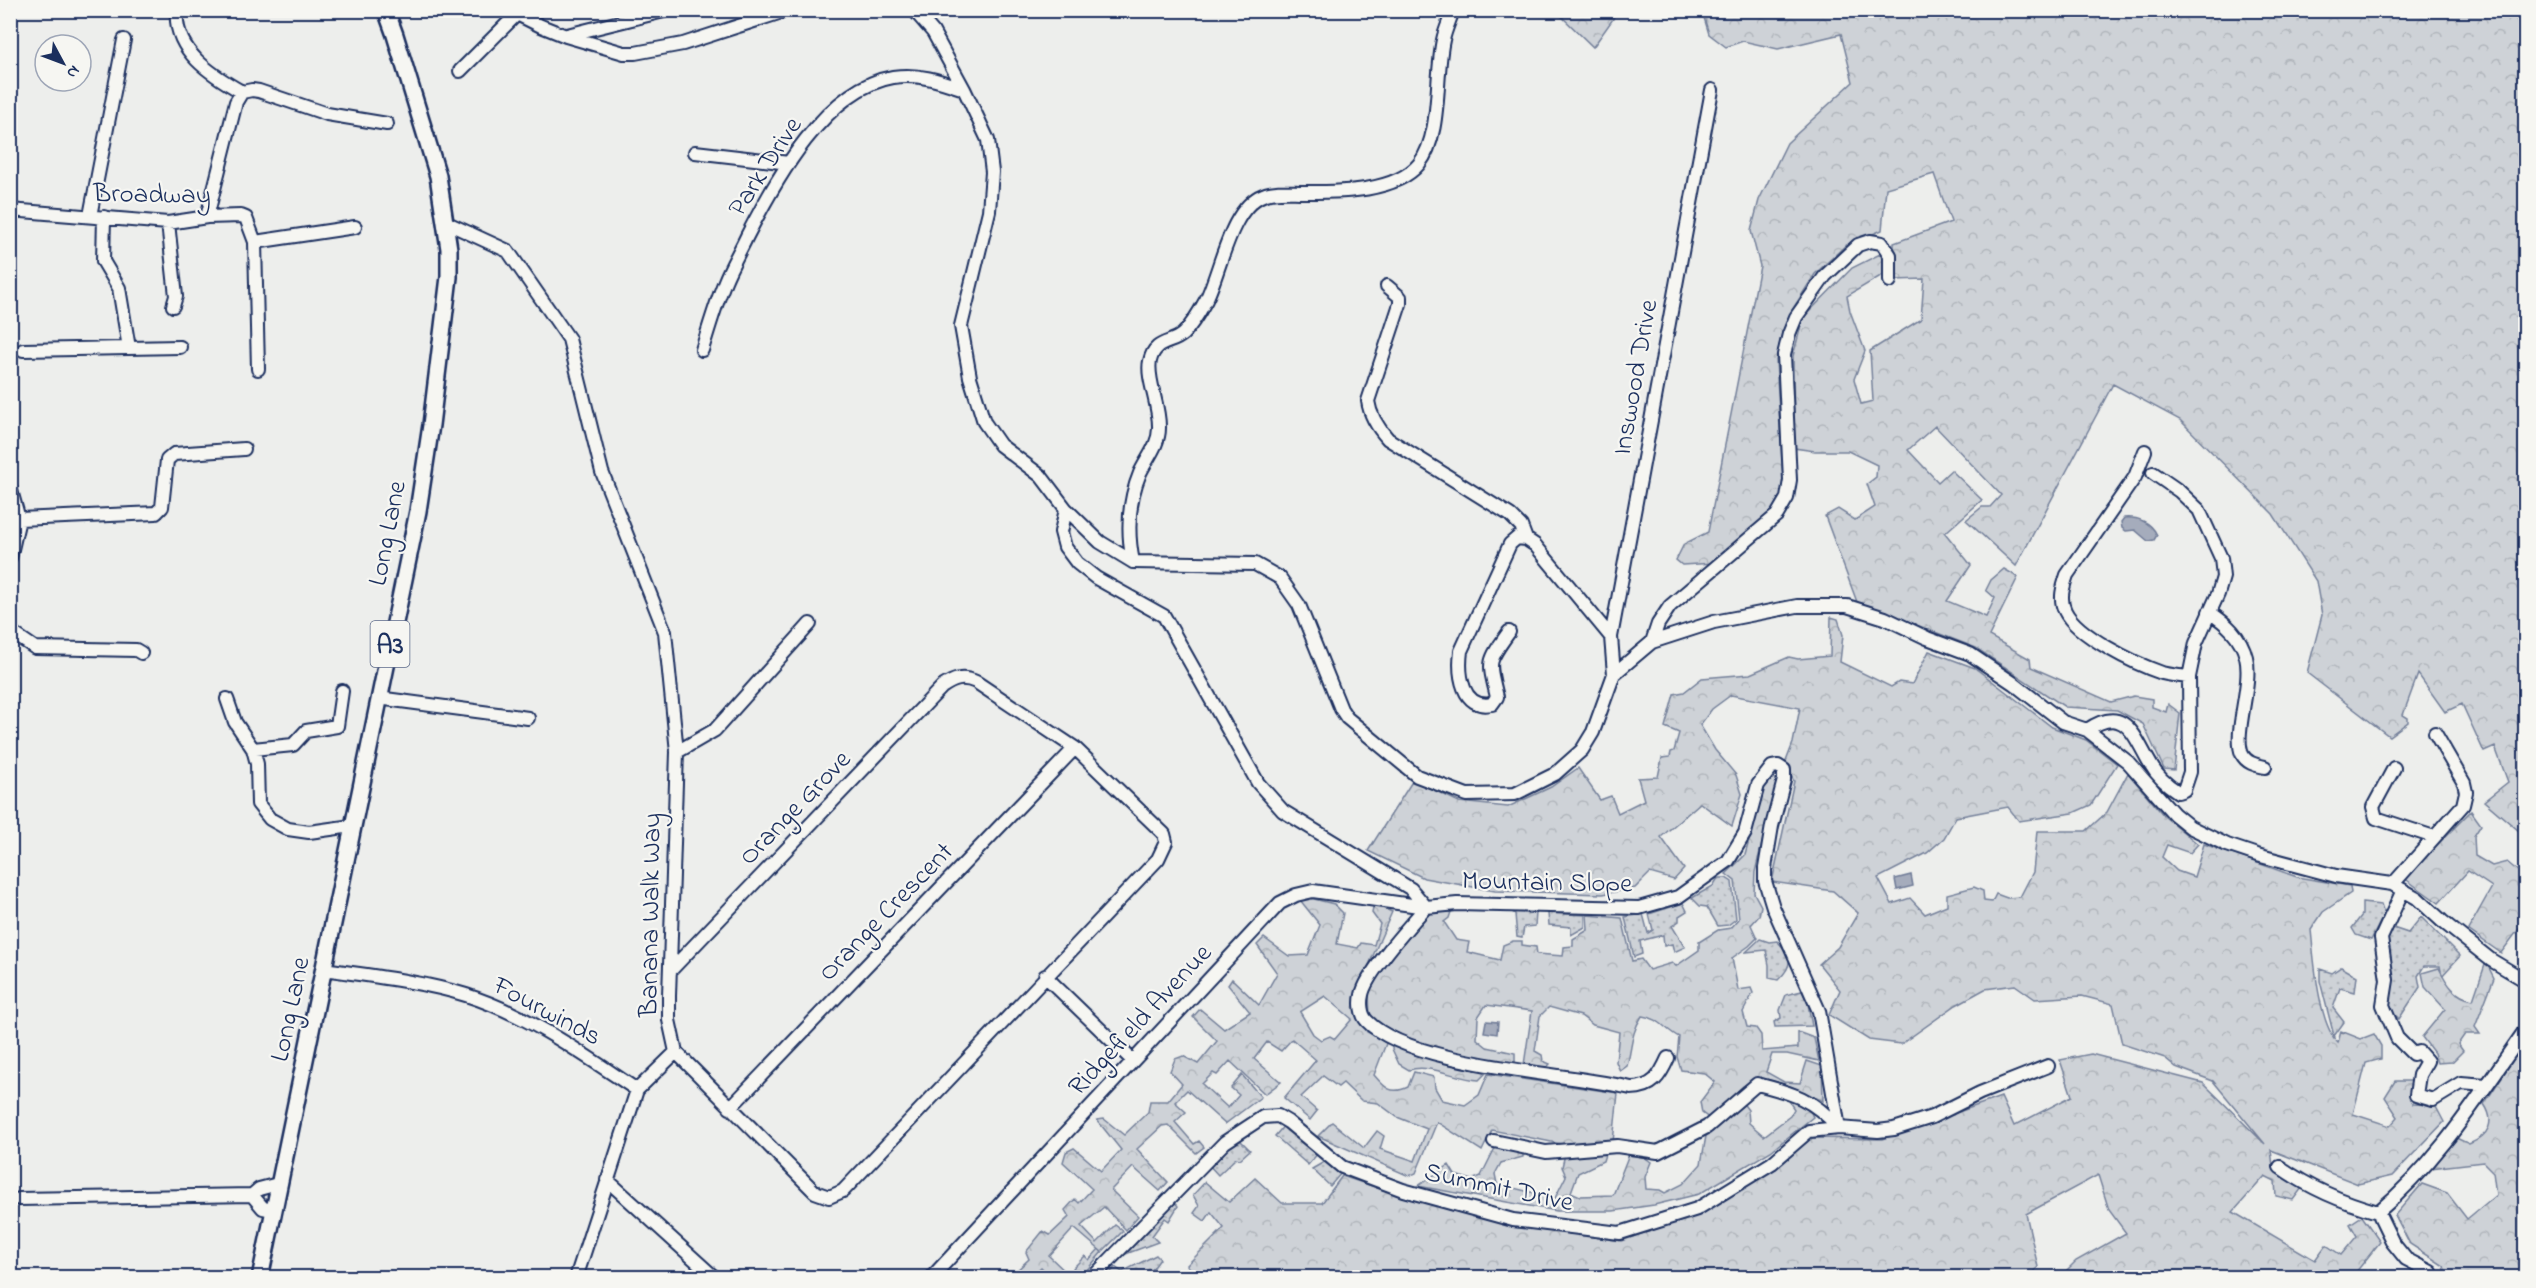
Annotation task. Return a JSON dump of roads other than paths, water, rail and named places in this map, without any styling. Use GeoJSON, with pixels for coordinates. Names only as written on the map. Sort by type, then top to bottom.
{"type":"FeatureCollection","features":[{"type":"Feature","properties":{"kind":"main road","name":"Long Lane"},"geometry":{"type":"LineString","coordinates":[[260,1278],[416,521],[431,425],[449,277],[449,249],[438,176],[386,10]]}},
{"type":"Feature","properties":{"kind":"street"},"geometry":{"type":"LineString","coordinates":[[177,10],[176,21],[190,55],[214,76],[242,93]]}},
{"type":"Feature","properties":{"kind":"street"},"geometry":{"type":"LineString","coordinates":[[566,36],[664,13],[668,10]]}},
{"type":"Feature","properties":{"kind":"street"},"geometry":{"type":"LineString","coordinates":[[460,71],[513,12],[566,36],[624,53],[635,54],[683,44],[788,10]]}},
{"type":"Feature","properties":{"kind":"street"},"geometry":{"type":"LineString","coordinates":[[914,10],[933,32],[988,140],[993,172],[989,211],[962,326],[969,377],[984,422],[1000,445],[1041,476],[1066,508],[1100,542],[1133,562],[1255,564],[1265,568],[1289,588],[1299,604],[1341,709],[1347,718],[1418,776],[1467,795],[1515,794],[1555,774],[1582,750],[1593,732],[1614,674],[1652,642],[1714,622],[1797,606],[1847,606],[1885,618],[1927,638],[1970,654],[2013,683],[2063,722],[2087,730],[2128,762],[2174,814],[2190,827],[2227,845],[2257,855],[2336,876],[2398,887],[2417,898],[2492,960],[2526,981]]}},
{"type":"Feature","properties":{"kind":"street"},"geometry":{"type":"LineString","coordinates":[[1133,562],[1129,520],[1136,484],[1156,445],[1159,431],[1159,410],[1150,374],[1150,360],[1158,345],[1181,336],[1197,316],[1207,298],[1225,249],[1251,201],[1265,194],[1279,192],[1349,192],[1396,179],[1417,166],[1427,153],[1434,121],[1443,40],[1453,10]]}},
{"type":"Feature","properties":{"kind":"street"},"geometry":{"type":"LineString","coordinates":[[90,216],[124,39]]}},
{"type":"Feature","properties":{"kind":"street","name":"Park Drive"},"geometry":{"type":"LineString","coordinates":[[702,350],[725,280],[759,214],[789,163],[825,117],[863,87],[893,77],[925,76],[964,89]]}},
{"type":"Feature","properties":{"kind":"street"},"geometry":{"type":"LineString","coordinates":[[207,217],[236,102],[242,93],[252,90],[327,114],[387,124]]}},
{"type":"Feature","properties":{"kind":"street","name":"Inswood Drive"},"geometry":{"type":"LineString","coordinates":[[1614,674],[1611,637],[1712,90]]}},
{"type":"Feature","properties":{"kind":"street"},"geometry":{"type":"LineString","coordinates":[[695,152],[789,163]]}},
{"type":"Feature","properties":{"kind":"street","name":"Broadway"},"geometry":{"type":"LineString","coordinates":[[10,210],[168,223],[207,217],[241,216],[246,218],[255,243],[258,369]]}},
{"type":"Feature","properties":{"kind":"street"},"geometry":{"type":"LineString","coordinates":[[104,218],[103,261],[119,288],[129,348]]}},
{"type":"Feature","properties":{"kind":"street","name":"Banana Walk Way"},"geometry":{"type":"LineString","coordinates":[[445,222],[508,251],[569,339],[602,472],[665,632],[677,752],[669,1020],[676,1052],[815,1192],[829,1197],[843,1191],[1158,859],[1166,842],[1160,828],[1076,748]]}},
{"type":"Feature","properties":{"kind":"street"},"geometry":{"type":"LineString","coordinates":[[168,223],[176,296],[173,306]]}},
{"type":"Feature","properties":{"kind":"street"},"geometry":{"type":"LineString","coordinates":[[255,243],[355,227]]}},
{"type":"Feature","properties":{"kind":"street"},"geometry":{"type":"LineString","coordinates":[[1652,642],[1658,624],[1670,606],[1777,515],[1787,498],[1790,480],[1784,355],[1796,317],[1825,276],[1858,245],[1870,241],[1882,243],[1890,255],[1890,281]]}},
{"type":"Feature","properties":{"kind":"street"},"geometry":{"type":"LineString","coordinates":[[1387,286],[1400,297],[1400,304],[1368,401],[1378,428],[1388,439],[1510,515],[1521,526],[1526,539]]}},
{"type":"Feature","properties":{"kind":"street"},"geometry":{"type":"LineString","coordinates":[[23,350],[180,346]]}},
{"type":"Feature","properties":{"kind":"street"},"geometry":{"type":"LineString","coordinates":[[19,519],[156,513],[162,507],[169,457],[174,454],[244,449]]}},
{"type":"Feature","properties":{"kind":"street"},"geometry":{"type":"LineString","coordinates":[[2145,451],[2135,477],[2067,575],[2061,593],[2065,611],[2098,643],[2164,674],[2189,677]]}},
{"type":"Feature","properties":{"kind":"street"},"geometry":{"type":"LineString","coordinates":[[2087,730],[2097,723],[2115,720],[2127,726],[2139,739],[2151,766],[2163,780],[2178,792],[2184,790],[2190,772],[2189,677],[2196,643],[2218,594],[2223,577],[2221,558],[2199,510],[2179,491],[2153,473]]}},
{"type":"Feature","properties":{"kind":"street"},"geometry":{"type":"LineString","coordinates":[[10,487],[19,519],[10,558]]}},
{"type":"Feature","properties":{"kind":"street","name":"Mountain Slope"},"geometry":{"type":"LineString","coordinates":[[1066,508],[1060,532],[1065,547],[1077,563],[1096,578],[1164,616],[1258,783],[1282,811],[1411,889],[1426,907],[1457,904],[1639,908],[1678,897],[1728,861],[1745,833],[1758,785],[1765,773],[1772,767],[1778,766],[1784,770],[1784,780],[1772,826],[1765,881],[1773,908],[1819,1011],[1839,1128]]}},
{"type":"Feature","properties":{"kind":"street"},"geometry":{"type":"LineString","coordinates":[[1509,632],[1491,656],[1490,670],[1497,697],[1492,704],[1481,706],[1471,702],[1464,689],[1459,666],[1461,651],[1510,544],[1517,537],[1535,544],[1611,637]]}},
{"type":"Feature","properties":{"kind":"street"},"geometry":{"type":"LineString","coordinates":[[2209,612],[2228,625],[2238,639],[2246,657],[2248,674],[2240,744],[2243,756],[2253,765],[2265,767]]}},
{"type":"Feature","properties":{"kind":"street"},"geometry":{"type":"LineString","coordinates":[[677,752],[715,730],[810,624]]}},
{"type":"Feature","properties":{"kind":"street"},"geometry":{"type":"LineString","coordinates":[[10,632],[35,648],[136,650],[141,653]]}},
{"type":"Feature","properties":{"kind":"street","name":"Orange Grove"},"geometry":{"type":"LineString","coordinates":[[670,971],[942,687],[954,679],[966,678],[976,682],[1076,748]]}},
{"type":"Feature","properties":{"kind":"street"},"geometry":{"type":"LineString","coordinates":[[253,749],[293,745],[306,731],[337,726],[342,691]]}},
{"type":"Feature","properties":{"kind":"street"},"geometry":{"type":"LineString","coordinates":[[378,698],[528,718]]}},
{"type":"Feature","properties":{"kind":"street"},"geometry":{"type":"LineString","coordinates":[[227,699],[235,722],[253,749],[257,764],[258,804],[270,819],[288,829],[309,832],[352,826]]}},
{"type":"Feature","properties":{"kind":"street"},"geometry":{"type":"LineString","coordinates":[[2435,733],[2464,783],[2466,792],[2463,805],[2434,837],[2398,887],[2381,938],[2387,980],[2383,1005],[2397,1038],[2413,1054],[2419,1052],[2427,1061],[2419,1075],[2416,1095],[2433,1100],[2461,1083],[2486,1085]]}},
{"type":"Feature","properties":{"kind":"street","name":"Orange Crescent"},"geometry":{"type":"LineString","coordinates":[[730,1108],[1076,748]]}},
{"type":"Feature","properties":{"kind":"street"},"geometry":{"type":"LineString","coordinates":[[2394,768],[2373,807],[2376,818],[2434,837]]}},
{"type":"Feature","properties":{"kind":"street","name":"Ridgefield Avenue"},"geometry":{"type":"LineString","coordinates":[[931,1278],[1280,903],[1296,895],[1313,891],[1426,907]]}},
{"type":"Feature","properties":{"kind":"street"},"geometry":{"type":"LineString","coordinates":[[1426,907],[1384,956],[1362,993],[1361,1008],[1365,1020],[1376,1028],[1410,1046],[1455,1059],[1631,1088],[1641,1088],[1653,1083],[1659,1077],[1668,1058]]}},
{"type":"Feature","properties":{"kind":"street","name":"Fourwinds"},"geometry":{"type":"LineString","coordinates":[[323,969],[408,981],[467,996],[522,1018],[567,1043],[637,1090]]}},
{"type":"Feature","properties":{"kind":"street"},"geometry":{"type":"LineString","coordinates":[[1045,976],[1132,1060]]}},
{"type":"Feature","properties":{"kind":"street"},"geometry":{"type":"LineString","coordinates":[[2378,1212],[2407,1188],[2441,1149],[2526,1029]]}},
{"type":"Feature","properties":{"kind":"street"},"geometry":{"type":"LineString","coordinates":[[576,1278],[637,1090],[676,1052]]}},
{"type":"Feature","properties":{"kind":"street","name":"Summit Drive"},"geometry":{"type":"LineString","coordinates":[[1092,1278],[1225,1142],[1263,1117],[1278,1116],[1288,1122],[1341,1167],[1403,1190],[1513,1220],[1620,1233],[1697,1209],[1772,1163],[1809,1131],[1839,1128],[1878,1131],[1894,1129],[1932,1117],[2048,1066]]}},
{"type":"Feature","properties":{"kind":"street"},"geometry":{"type":"LineString","coordinates":[[1494,1141],[1546,1152],[1617,1146],[1658,1152],[1707,1127],[1757,1084],[1788,1092],[1821,1108],[1839,1128]]}},
{"type":"Feature","properties":{"kind":"street"},"geometry":{"type":"LineString","coordinates":[[2280,1167],[2302,1183],[2345,1203],[2378,1212],[2393,1243],[2406,1259],[2431,1272]]}},
{"type":"Feature","properties":{"kind":"street"},"geometry":{"type":"LineString","coordinates":[[607,1180],[715,1278]]}},
{"type":"Feature","properties":{"kind":"street"},"geometry":{"type":"LineString","coordinates":[[19,1199],[252,1195],[259,1189],[278,1184]]}},
{"type":"Feature","properties":{"kind":"street"},"geometry":{"type":"LineString","coordinates":[[252,1195],[263,1208],[273,1210]]}},
{"type":"Feature","properties":{"kind":"water"},"geometry":{"type":"Polygon","coordinates":[[[2124,518],[2134,518],[2148,524],[2157,535],[2154,540],[2148,541],[2135,530],[2126,531],[2122,528],[2121,522],[2124,518]]]}},
{"type":"Feature","properties":{"kind":"water"},"geometry":{"type":"Polygon","coordinates":[[[1911,875],[1913,886],[1897,890],[1895,879],[1911,875]]]}},
{"type":"Feature","properties":{"kind":"water"},"geometry":{"type":"Polygon","coordinates":[[[1486,1021],[1498,1022],[1497,1034],[1484,1032],[1486,1021]]]}}]}
